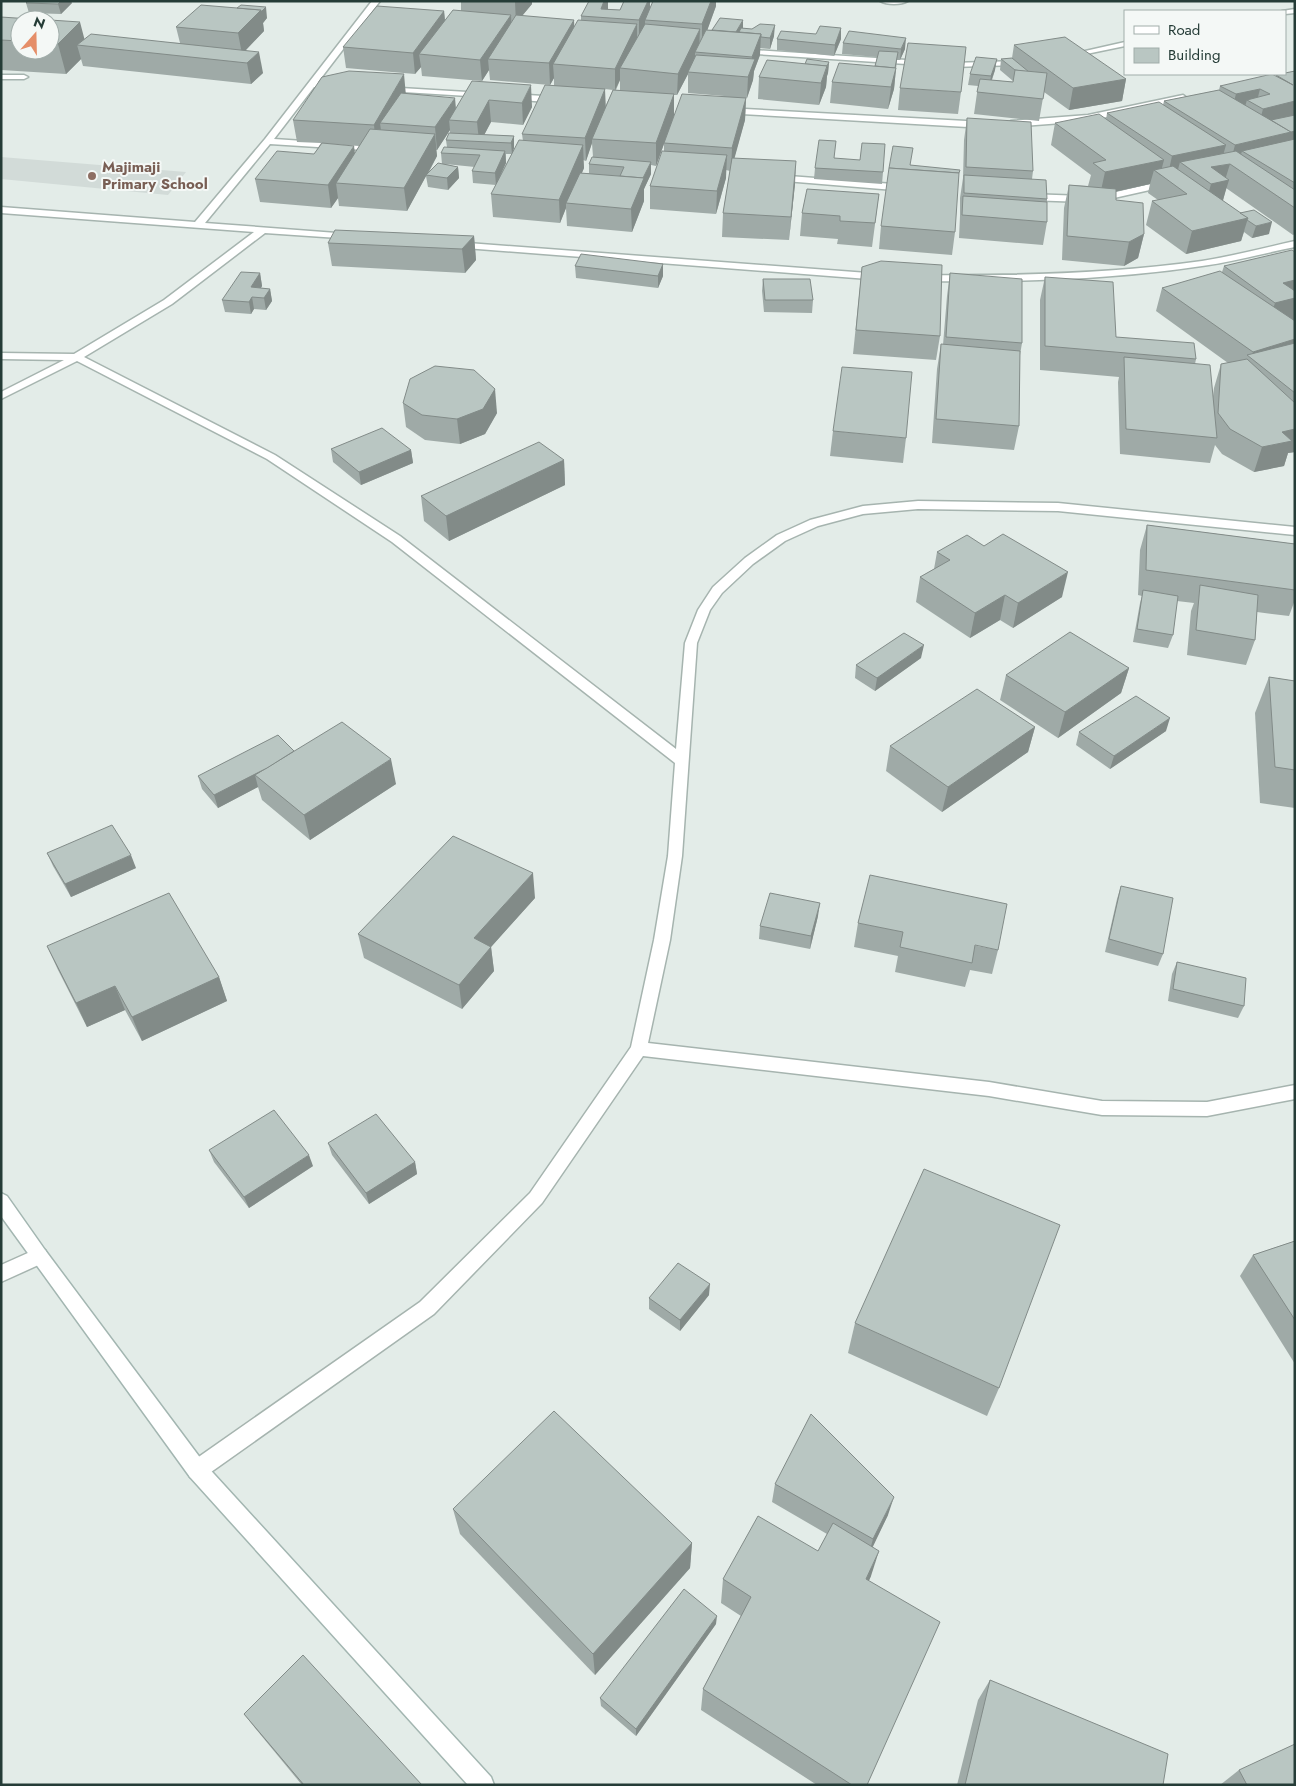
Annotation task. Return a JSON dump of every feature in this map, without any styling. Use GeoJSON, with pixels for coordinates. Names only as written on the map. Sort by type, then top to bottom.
{"type":"FeatureCollection","features":[{"type":"Feature","properties":{"kind":"street"},"geometry":{"type":"LineString","coordinates":[[198,225],[268,141],[311,84],[361,23],[376,1]]}},
{"type":"Feature","properties":{"kind":"street"},"geometry":{"type":"LineString","coordinates":[[884,1],[904,1]]}},
{"type":"Feature","properties":{"kind":"street"},"geometry":{"type":"LineString","coordinates":[[361,23],[370,23]]}},
{"type":"Feature","properties":{"kind":"street"},"geometry":{"type":"LineString","coordinates":[[1059,57],[1124,44]]}},
{"type":"Feature","properties":{"kind":"street"},"geometry":{"type":"LineString","coordinates":[[734,50],[952,65],[997,65],[1034,62]]}},
{"type":"Feature","properties":{"kind":"street"},"geometry":{"type":"LineString","coordinates":[[1,77],[24,78]]}},
{"type":"Feature","properties":{"kind":"street"},"geometry":{"type":"LineString","coordinates":[[311,84],[350,86]]}},
{"type":"Feature","properties":{"kind":"street"},"geometry":{"type":"LineString","coordinates":[[379,88],[496,96]]}},
{"type":"Feature","properties":{"kind":"street"},"geometry":{"type":"LineString","coordinates":[[1001,125],[1088,118],[1194,96]]}},
{"type":"Feature","properties":{"kind":"street"},"geometry":{"type":"LineString","coordinates":[[506,97],[564,101]]}},
{"type":"Feature","properties":{"kind":"street"},"geometry":{"type":"LineString","coordinates":[[720,111],[991,125]]}},
{"type":"Feature","properties":{"kind":"street"},"geometry":{"type":"LineString","coordinates":[[268,141],[386,150]]}},
{"type":"Feature","properties":{"kind":"street"},"geometry":{"type":"LineString","coordinates":[[765,177],[916,188]]}},
{"type":"Feature","properties":{"kind":"street"},"geometry":{"type":"LineString","coordinates":[[1021,196],[1084,198],[1114,195],[1175,182]]}},
{"type":"Feature","properties":{"kind":"street"},"geometry":{"type":"LineString","coordinates":[[1,210],[356,238]]}},
{"type":"Feature","properties":{"kind":"street"},"geometry":{"type":"LineString","coordinates":[[1,396],[77,357],[168,302],[263,230]]}},
{"type":"Feature","properties":{"kind":"street"},"geometry":{"type":"LineString","coordinates":[[442,244],[887,277]]}},
{"type":"Feature","properties":{"kind":"street"},"geometry":{"type":"LineString","coordinates":[[907,277],[977,279],[1097,274],[1193,265],[1295,244]]}},
{"type":"Feature","properties":{"kind":"street"},"geometry":{"type":"LineString","coordinates":[[1,356],[77,357],[271,457],[396,539],[682,761]]}},
{"type":"Feature","properties":{"kind":"street"},"geometry":{"type":"LineString","coordinates":[[197,1470],[427,1308],[536,1198],[639,1049],[662,940],[674,865],[691,643],[704,610],[717,590],[749,562],[781,538],[814,523],[863,510],[918,505],[1038,506],[1229,523],[1295,531]]}},
{"type":"Feature","properties":{"kind":"street"},"geometry":{"type":"LineString","coordinates":[[639,1049],[988,1089],[1102,1108],[1207,1109],[1295,1092]]}},
{"type":"Feature","properties":{"kind":"street"},"geometry":{"type":"LineString","coordinates":[[1,1201],[39,1256],[197,1470],[483,1785]]}},
{"type":"Feature","properties":{"kind":"street"},"geometry":{"type":"LineString","coordinates":[[1,1274],[39,1256]]}},
{"type":"Feature","properties":{"kind":"shaded area","name":"Majimaji Primary School"},"geometry":{"type":"Polygon","coordinates":[[[1,157],[186,172],[168,195],[1,179],[1,157]]]}},
{"type":"Feature","properties":{"kind":"building"},"geometry":{"type":"Polygon","coordinates":[[[28,1],[61,1],[58,4],[26,3],[28,1]]]}},
{"type":"Feature","properties":{"kind":"building"},"geometry":{"type":"Polygon","coordinates":[[[589,1],[604,1],[601,9],[620,10],[624,1],[648,1],[639,20],[581,16],[589,1]]]}},
{"type":"Feature","properties":{"kind":"building"},"geometry":{"type":"Polygon","coordinates":[[[653,1],[711,1],[702,24],[645,20],[653,1]]]}},
{"type":"Feature","properties":{"kind":"building"},"geometry":{"type":"Polygon","coordinates":[[[201,5],[261,10],[238,33],[176,27],[201,5]]]}},
{"type":"Feature","properties":{"kind":"building"},"geometry":{"type":"Polygon","coordinates":[[[241,5],[266,7],[261,12],[261,10],[237,8],[241,5]]]}},
{"type":"Feature","properties":{"kind":"building"},"geometry":{"type":"Polygon","coordinates":[[[377,6],[444,11],[413,53],[343,47],[377,6]]]}},
{"type":"Feature","properties":{"kind":"building"},"geometry":{"type":"Polygon","coordinates":[[[453,10],[511,15],[480,60],[419,54],[453,10]]]}},
{"type":"Feature","properties":{"kind":"building"},"geometry":{"type":"Polygon","coordinates":[[[516,15],[574,20],[549,63],[488,59],[516,15]]]}},
{"type":"Feature","properties":{"kind":"building"},"geometry":{"type":"Polygon","coordinates":[[[1,17],[10,18],[10,40],[1,40],[1,17]]]}},
{"type":"Feature","properties":{"kind":"building"},"geometry":{"type":"Polygon","coordinates":[[[720,18],[743,20],[736,32],[712,30],[720,18]]]}},
{"type":"Feature","properties":{"kind":"building"},"geometry":{"type":"Polygon","coordinates":[[[578,20],[637,24],[615,69],[553,64],[578,20]]]}},
{"type":"Feature","properties":{"kind":"building"},"geometry":{"type":"Polygon","coordinates":[[[60,21],[80,22],[60,42],[60,21]]]}},
{"type":"Feature","properties":{"kind":"building"},"geometry":{"type":"Polygon","coordinates":[[[645,24],[700,29],[678,74],[620,68],[645,24]]]}},
{"type":"Feature","properties":{"kind":"building"},"geometry":{"type":"Polygon","coordinates":[[[760,24],[775,25],[770,38],[761,37],[761,34],[739,32],[741,28],[752,29],[760,24]]]}},
{"type":"Feature","properties":{"kind":"building"},"geometry":{"type":"Polygon","coordinates":[[[820,26],[841,28],[835,45],[777,39],[781,31],[816,34],[820,26]]]}},
{"type":"Feature","properties":{"kind":"building"},"geometry":{"type":"Polygon","coordinates":[[[706,30],[761,34],[752,57],[695,52],[706,30]]]}},
{"type":"Feature","properties":{"kind":"building"},"geometry":{"type":"Polygon","coordinates":[[[849,31],[906,38],[901,49],[843,43],[849,31]]]}},
{"type":"Feature","properties":{"kind":"building"},"geometry":{"type":"Polygon","coordinates":[[[91,34],[259,52],[247,63],[77,45],[91,34]]]}},
{"type":"Feature","properties":{"kind":"building"},"geometry":{"type":"Polygon","coordinates":[[[1065,37],[1126,79],[1073,88],[1014,45],[1065,37]]]}},
{"type":"Feature","properties":{"kind":"building"},"geometry":{"type":"Polygon","coordinates":[[[908,43],[966,47],[961,92],[900,88],[908,43]]]}},
{"type":"Feature","properties":{"kind":"building"},"geometry":{"type":"Polygon","coordinates":[[[879,51],[898,52],[895,68],[875,66],[879,51]]]}},
{"type":"Feature","properties":{"kind":"building"},"geometry":{"type":"Polygon","coordinates":[[[696,55],[755,59],[748,77],[688,72],[696,55]]]}},
{"type":"Feature","properties":{"kind":"building"},"geometry":{"type":"Polygon","coordinates":[[[976,57],[997,59],[991,76],[970,74],[976,57]]]}},
{"type":"Feature","properties":{"kind":"building"},"geometry":{"type":"Polygon","coordinates":[[[1012,58],[1029,72],[1015,70],[1001,59],[1012,58]]]}},
{"type":"Feature","properties":{"kind":"building"},"geometry":{"type":"Polygon","coordinates":[[[807,59],[829,62],[827,66],[805,64],[807,59]]]}},
{"type":"Feature","properties":{"kind":"building"},"geometry":{"type":"Polygon","coordinates":[[[767,60],[827,66],[821,83],[759,77],[767,60]]]}},
{"type":"Feature","properties":{"kind":"building"},"geometry":{"type":"Polygon","coordinates":[[[839,63],[896,68],[891,87],[832,82],[839,63]]]}},
{"type":"Feature","properties":{"kind":"building"},"geometry":{"type":"Polygon","coordinates":[[[1015,70],[1047,73],[1043,99],[977,92],[980,79],[1013,82],[1015,70]]]}},
{"type":"Feature","properties":{"kind":"building"},"geometry":{"type":"Polygon","coordinates":[[[349,71],[404,74],[374,125],[293,120],[322,77],[349,71]]]}},
{"type":"Feature","properties":{"kind":"building"},"geometry":{"type":"Polygon","coordinates":[[[1295,71],[1295,101],[1263,109],[1247,100],[1270,94],[1260,89],[1236,94],[1220,86],[1268,75],[1274,75],[1293,85],[1276,75],[1286,75],[1286,73],[1295,71]]]}},
{"type":"Feature","properties":{"kind":"building"},"geometry":{"type":"Polygon","coordinates":[[[472,81],[531,85],[522,103],[489,100],[477,122],[449,120],[472,81]]]}},
{"type":"Feature","properties":{"kind":"building"},"geometry":{"type":"Polygon","coordinates":[[[545,85],[605,89],[585,138],[522,134],[545,85]]]}},
{"type":"Feature","properties":{"kind":"building"},"geometry":{"type":"Polygon","coordinates":[[[613,90],[674,94],[656,143],[592,139],[613,90]]]}},
{"type":"Feature","properties":{"kind":"building"},"geometry":{"type":"Polygon","coordinates":[[[1219,90],[1291,132],[1235,145],[1164,101],[1219,90]]]}},
{"type":"Feature","properties":{"kind":"building"},"geometry":{"type":"Polygon","coordinates":[[[401,93],[455,98],[435,127],[380,123],[401,93]]]}},
{"type":"Feature","properties":{"kind":"building"},"geometry":{"type":"Polygon","coordinates":[[[682,94],[746,98],[732,148],[664,143],[682,94]]]}},
{"type":"Feature","properties":{"kind":"building"},"geometry":{"type":"Polygon","coordinates":[[[1159,102],[1226,145],[1172,156],[1107,113],[1159,102]]]}},
{"type":"Feature","properties":{"kind":"building"},"geometry":{"type":"Polygon","coordinates":[[[1099,114],[1164,160],[1105,172],[1093,163],[1106,160],[1055,123],[1099,114]]]}},
{"type":"Feature","properties":{"kind":"building"},"geometry":{"type":"Polygon","coordinates":[[[1295,115],[1295,131],[1291,132],[1271,120],[1295,115]]]}},
{"type":"Feature","properties":{"kind":"building"},"geometry":{"type":"Polygon","coordinates":[[[967,118],[1031,122],[1033,171],[966,167],[967,118]]]}},
{"type":"Feature","properties":{"kind":"building"},"geometry":{"type":"Polygon","coordinates":[[[370,129],[435,134],[404,188],[336,183],[370,129]]]}},
{"type":"Feature","properties":{"kind":"building"},"geometry":{"type":"Polygon","coordinates":[[[449,133],[514,136],[511,143],[446,140],[449,133]]]}},
{"type":"Feature","properties":{"kind":"building"},"geometry":{"type":"Polygon","coordinates":[[[1295,139],[1295,183],[1242,151],[1295,139]]]}},
{"type":"Feature","properties":{"kind":"building"},"geometry":{"type":"Polygon","coordinates":[[[519,140],[583,145],[559,200],[491,194],[519,140]]]}},
{"type":"Feature","properties":{"kind":"building"},"geometry":{"type":"Polygon","coordinates":[[[819,140],[836,141],[834,158],[860,160],[862,143],[885,144],[883,172],[815,168],[819,140]]]}},
{"type":"Feature","properties":{"kind":"building"},"geometry":{"type":"Polygon","coordinates":[[[322,143],[354,146],[328,185],[255,179],[277,151],[314,154],[322,143]]]}},
{"type":"Feature","properties":{"kind":"building"},"geometry":{"type":"Polygon","coordinates":[[[893,146],[913,148],[910,165],[960,170],[959,173],[889,168],[893,146]]]}},
{"type":"Feature","properties":{"kind":"building"},"geometry":{"type":"Polygon","coordinates":[[[444,147],[505,151],[495,173],[472,171],[480,155],[441,153],[444,147]]]}},
{"type":"Feature","properties":{"kind":"building"},"geometry":{"type":"Polygon","coordinates":[[[662,151],[727,155],[717,191],[650,186],[662,151]]]}},
{"type":"Feature","properties":{"kind":"building"},"geometry":{"type":"Polygon","coordinates":[[[1236,151],[1295,190],[1295,208],[1230,164],[1211,167],[1229,180],[1211,184],[1180,162],[1236,151]]]}},
{"type":"Feature","properties":{"kind":"building"},"geometry":{"type":"Polygon","coordinates":[[[592,157],[651,162],[643,178],[620,176],[624,167],[589,164],[592,157]]]}},
{"type":"Feature","properties":{"kind":"building"},"geometry":{"type":"Polygon","coordinates":[[[732,158],[796,161],[791,217],[723,213],[732,158]]]}},
{"type":"Feature","properties":{"kind":"building"},"geometry":{"type":"Polygon","coordinates":[[[438,163],[458,167],[447,178],[426,175],[438,163]]]}},
{"type":"Feature","properties":{"kind":"building"},"geometry":{"type":"Polygon","coordinates":[[[1173,166],[1248,218],[1192,231],[1152,201],[1187,194],[1154,170],[1173,166]]]}},
{"type":"Feature","properties":{"kind":"building"},"geometry":{"type":"Polygon","coordinates":[[[889,168],[959,173],[955,232],[881,226],[889,168]]]}},
{"type":"Feature","properties":{"kind":"building"},"geometry":{"type":"Polygon","coordinates":[[[580,173],[644,178],[631,209],[566,203],[580,173]]]}},
{"type":"Feature","properties":{"kind":"building"},"geometry":{"type":"Polygon","coordinates":[[[964,175],[1046,180],[1047,199],[964,193],[964,175]]]}},
{"type":"Feature","properties":{"kind":"building"},"geometry":{"type":"Polygon","coordinates":[[[1069,185],[1116,189],[1116,200],[1143,203],[1144,234],[1129,242],[1067,236],[1069,185]]]}},
{"type":"Feature","properties":{"kind":"building"},"geometry":{"type":"Polygon","coordinates":[[[807,189],[879,194],[875,223],[840,221],[840,216],[802,213],[807,189]]]}},
{"type":"Feature","properties":{"kind":"building"},"geometry":{"type":"Polygon","coordinates":[[[963,196],[1047,202],[1047,222],[962,215],[963,196]]]}},
{"type":"Feature","properties":{"kind":"building"},"geometry":{"type":"Polygon","coordinates":[[[1254,210],[1272,222],[1256,226],[1240,213],[1254,210]]]}},
{"type":"Feature","properties":{"kind":"building"},"geometry":{"type":"Polygon","coordinates":[[[335,230],[474,236],[462,249],[328,243],[335,230]]]}},
{"type":"Feature","properties":{"kind":"building"},"geometry":{"type":"Polygon","coordinates":[[[1292,250],[1295,252],[1295,280],[1283,283],[1295,291],[1295,298],[1275,303],[1224,266],[1292,250]]]}},
{"type":"Feature","properties":{"kind":"building"},"geometry":{"type":"Polygon","coordinates":[[[581,254],[663,264],[658,276],[575,266],[581,254]]]}},
{"type":"Feature","properties":{"kind":"building"},"geometry":{"type":"Polygon","coordinates":[[[881,261],[942,265],[940,336],[856,330],[862,267],[881,261]]]}},
{"type":"Feature","properties":{"kind":"building"},"geometry":{"type":"Polygon","coordinates":[[[1220,271],[1295,321],[1295,339],[1253,352],[1162,288],[1220,271]]]}},
{"type":"Feature","properties":{"kind":"building"},"geometry":{"type":"Polygon","coordinates":[[[241,272],[260,273],[251,287],[270,289],[264,298],[252,297],[249,302],[222,300],[241,272]]]}},
{"type":"Feature","properties":{"kind":"building"},"geometry":{"type":"Polygon","coordinates":[[[950,273],[1022,279],[1022,343],[946,337],[950,273]]]}},
{"type":"Feature","properties":{"kind":"building"},"geometry":{"type":"Polygon","coordinates":[[[1045,277],[1113,282],[1116,337],[1194,343],[1196,359],[1045,346],[1045,277]]]}},
{"type":"Feature","properties":{"kind":"building"},"geometry":{"type":"Polygon","coordinates":[[[763,279],[810,279],[813,300],[765,300],[763,279]]]}},
{"type":"Feature","properties":{"kind":"building"},"geometry":{"type":"Polygon","coordinates":[[[1295,343],[1295,393],[1247,355],[1295,343]]]}},
{"type":"Feature","properties":{"kind":"building"},"geometry":{"type":"Polygon","coordinates":[[[941,344],[1020,351],[1019,426],[936,419],[941,344]]]}},
{"type":"Feature","properties":{"kind":"building"},"geometry":{"type":"Polygon","coordinates":[[[1124,357],[1210,365],[1217,438],[1126,429],[1124,357]]]}},
{"type":"Feature","properties":{"kind":"building"},"geometry":{"type":"Polygon","coordinates":[[[1247,359],[1295,403],[1295,429],[1282,432],[1292,441],[1262,447],[1230,429],[1218,413],[1221,364],[1247,359]]]}},
{"type":"Feature","properties":{"kind":"building"},"geometry":{"type":"Polygon","coordinates":[[[435,366],[474,370],[495,389],[483,409],[457,419],[422,415],[403,403],[410,379],[435,366]]]}},
{"type":"Feature","properties":{"kind":"building"},"geometry":{"type":"Polygon","coordinates":[[[842,367],[912,372],[906,438],[833,431],[842,367]]]}},
{"type":"Feature","properties":{"kind":"building"},"geometry":{"type":"Polygon","coordinates":[[[382,428],[411,450],[359,472],[331,449],[382,428]]]}},
{"type":"Feature","properties":{"kind":"building"},"geometry":{"type":"Polygon","coordinates":[[[539,442],[564,460],[446,516],[421,496],[539,442]]]}},
{"type":"Feature","properties":{"kind":"building"},"geometry":{"type":"Polygon","coordinates":[[[1147,525],[1295,544],[1295,590],[1146,570],[1147,525]]]}},
{"type":"Feature","properties":{"kind":"building"},"geometry":{"type":"Polygon","coordinates":[[[1003,534],[1068,572],[1018,603],[1005,595],[975,613],[920,577],[950,560],[937,552],[967,535],[984,546],[1003,534]]]}},
{"type":"Feature","properties":{"kind":"building"},"geometry":{"type":"Polygon","coordinates":[[[1200,585],[1258,595],[1255,640],[1196,630],[1200,585]]]}},
{"type":"Feature","properties":{"kind":"building"},"geometry":{"type":"Polygon","coordinates":[[[1143,590],[1178,596],[1173,635],[1137,629],[1143,590]]]}},
{"type":"Feature","properties":{"kind":"building"},"geometry":{"type":"Polygon","coordinates":[[[1070,632],[1129,668],[1065,712],[1006,675],[1070,632]]]}},
{"type":"Feature","properties":{"kind":"building"},"geometry":{"type":"Polygon","coordinates":[[[904,633],[924,645],[877,678],[856,665],[904,633]]]}},
{"type":"Feature","properties":{"kind":"building"},"geometry":{"type":"Polygon","coordinates":[[[1269,677],[1295,681],[1295,770],[1275,767],[1269,677]]]}},
{"type":"Feature","properties":{"kind":"building"},"geometry":{"type":"Polygon","coordinates":[[[977,689],[1035,727],[948,787],[890,746],[977,689]]]}},
{"type":"Feature","properties":{"kind":"building"},"geometry":{"type":"Polygon","coordinates":[[[1136,696],[1170,718],[1114,756],[1079,732],[1136,696]]]}},
{"type":"Feature","properties":{"kind":"building"},"geometry":{"type":"Polygon","coordinates":[[[342,722],[391,759],[304,815],[255,775],[342,722]]]}},
{"type":"Feature","properties":{"kind":"building"},"geometry":{"type":"Polygon","coordinates":[[[278,735],[294,751],[267,768],[214,795],[198,776],[278,735]]]}},
{"type":"Feature","properties":{"kind":"building"},"geometry":{"type":"Polygon","coordinates":[[[112,825],[131,855],[65,884],[47,853],[112,825]]]}},
{"type":"Feature","properties":{"kind":"building"},"geometry":{"type":"Polygon","coordinates":[[[453,836],[533,873],[474,938],[491,947],[459,985],[358,934],[453,836]]]}},
{"type":"Feature","properties":{"kind":"building"},"geometry":{"type":"Polygon","coordinates":[[[870,875],[1007,904],[998,950],[975,945],[972,963],[900,947],[903,932],[858,923],[870,875]]]}},
{"type":"Feature","properties":{"kind":"building"},"geometry":{"type":"Polygon","coordinates":[[[1121,886],[1173,898],[1163,954],[1109,939],[1121,886]]]}},
{"type":"Feature","properties":{"kind":"building"},"geometry":{"type":"Polygon","coordinates":[[[169,893],[219,977],[132,1017],[115,986],[76,1003],[47,946],[169,893]]]}},
{"type":"Feature","properties":{"kind":"building"},"geometry":{"type":"Polygon","coordinates":[[[770,893],[820,903],[811,936],[760,926],[770,893]]]}},
{"type":"Feature","properties":{"kind":"building"},"geometry":{"type":"Polygon","coordinates":[[[1177,962],[1246,978],[1244,1006],[1173,989],[1177,962]]]}},
{"type":"Feature","properties":{"kind":"building"},"geometry":{"type":"Polygon","coordinates":[[[274,1110],[309,1155],[244,1197],[209,1150],[274,1110]]]}},
{"type":"Feature","properties":{"kind":"building"},"geometry":{"type":"Polygon","coordinates":[[[376,1114],[415,1162],[366,1193],[328,1143],[376,1114]]]}},
{"type":"Feature","properties":{"kind":"building"},"geometry":{"type":"Polygon","coordinates":[[[924,1169],[1060,1225],[999,1388],[855,1323],[924,1169]]]}},
{"type":"Feature","properties":{"kind":"building"},"geometry":{"type":"Polygon","coordinates":[[[1295,1241],[1295,1320],[1253,1255],[1295,1241]]]}},
{"type":"Feature","properties":{"kind":"building"},"geometry":{"type":"Polygon","coordinates":[[[678,1263],[710,1284],[680,1320],[649,1298],[678,1263]]]}},
{"type":"Feature","properties":{"kind":"building"},"geometry":{"type":"Polygon","coordinates":[[[554,1411],[692,1543],[593,1654],[453,1509],[554,1411]]]}},
{"type":"Feature","properties":{"kind":"building"},"geometry":{"type":"Polygon","coordinates":[[[811,1414],[894,1497],[873,1539],[775,1484],[811,1414]]]}},
{"type":"Feature","properties":{"kind":"building"},"geometry":{"type":"Polygon","coordinates":[[[758,1516],[818,1551],[833,1523],[879,1551],[866,1579],[940,1622],[867,1785],[852,1785],[703,1689],[751,1597],[723,1579],[758,1516]]]}},
{"type":"Feature","properties":{"kind":"building"},"geometry":{"type":"Polygon","coordinates":[[[684,1589],[717,1616],[636,1729],[600,1698],[684,1589]]]}},
{"type":"Feature","properties":{"kind":"building"},"geometry":{"type":"Polygon","coordinates":[[[303,1655],[422,1785],[304,1785],[244,1714],[303,1655]]]}},
{"type":"Feature","properties":{"kind":"building"},"geometry":{"type":"Polygon","coordinates":[[[990,1680],[1168,1754],[1163,1785],[965,1785],[990,1680]]]}},
{"type":"Feature","properties":{"kind":"building"},"geometry":{"type":"Polygon","coordinates":[[[1295,1744],[1295,1785],[1247,1785],[1239,1770],[1295,1744]]]}},
{"type":"Feature","properties":{"kind":"place","name":"Majimaji Primary School"},"geometry":{"type":"Point","coordinates":[92,176]}}]}
